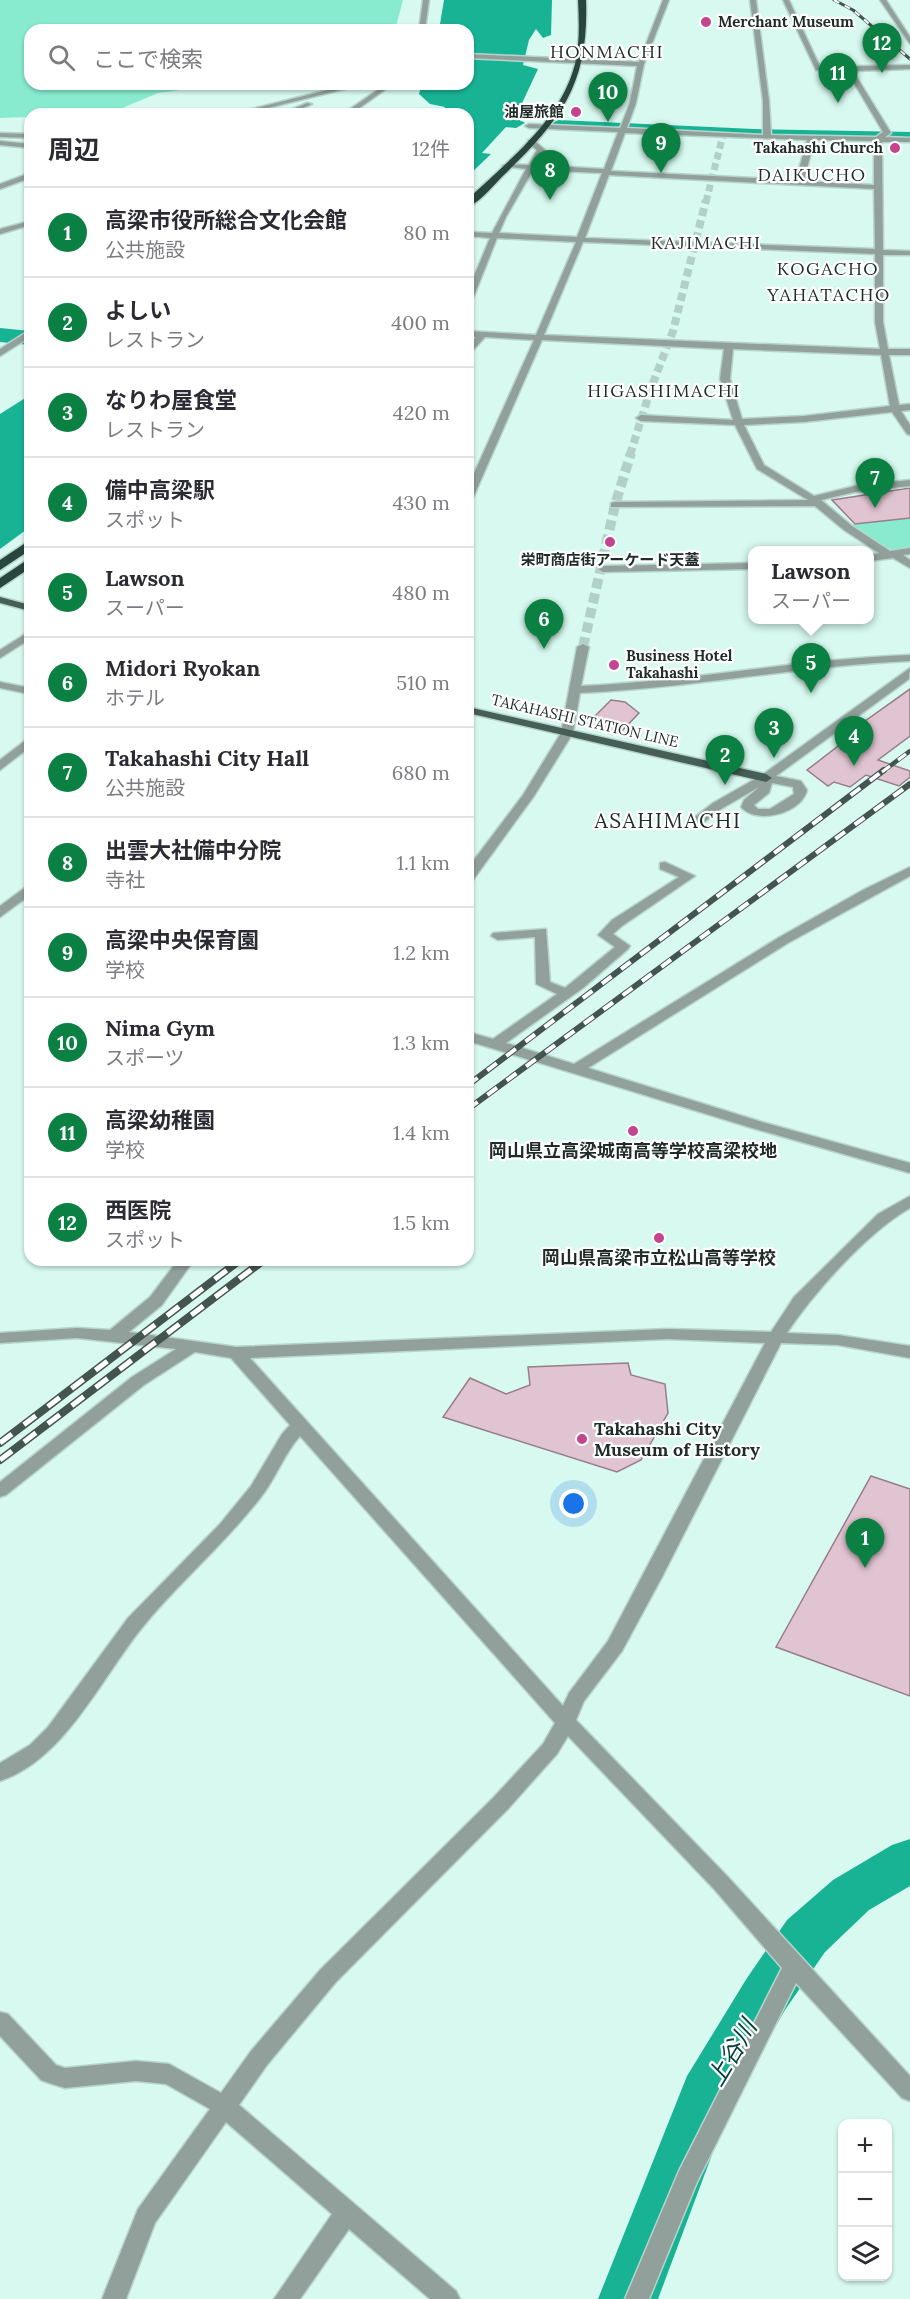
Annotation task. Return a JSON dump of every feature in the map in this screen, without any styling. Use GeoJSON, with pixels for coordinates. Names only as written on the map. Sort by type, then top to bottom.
{"type":"FeatureCollection","features":[{"type":"Feature","properties":{"kind":"highway"},"geometry":{"type":"LineString","coordinates":[[474,198],[531,142],[546,125],[565,96],[579,61],[583,28],[582,0]]}},
{"type":"Feature","properties":{"kind":"highway"},"geometry":{"type":"LineString","coordinates":[[562,74],[567,56]]}},
{"type":"Feature","properties":{"kind":"highway"},"geometry":{"type":"LineString","coordinates":[[522,135],[533,122]]}},
{"type":"Feature","properties":{"kind":"highway"},"geometry":{"type":"LineString","coordinates":[[0,566],[24,548]]}},
{"type":"Feature","properties":{"kind":"highway"},"geometry":{"type":"LineString","coordinates":[[0,584],[24,566]]}},
{"type":"Feature","properties":{"kind":"main road"},"geometry":{"type":"LineString","coordinates":[[0,600],[24,606]]}},
{"type":"Feature","properties":{"kind":"main road","name":"TAKAHASHI STATION LINE"},"geometry":{"type":"LineString","coordinates":[[474,711],[766,778]]}},
{"type":"Feature","properties":{"kind":"street"},"geometry":{"type":"LineString","coordinates":[[423,24],[426,0]]}},
{"type":"Feature","properties":{"kind":"street"},"geometry":{"type":"LineString","coordinates":[[474,484],[580,241],[633,103],[641,64],[666,0]]}},
{"type":"Feature","properties":{"kind":"street"},"geometry":{"type":"LineString","coordinates":[[753,0],[766,101],[767,134]]}},
{"type":"Feature","properties":{"kind":"street"},"geometry":{"type":"LineString","coordinates":[[786,0],[818,69],[910,67]]}},
{"type":"Feature","properties":{"kind":"street"},"geometry":{"type":"LineString","coordinates":[[883,0],[910,42]]}},
{"type":"Feature","properties":{"kind":"street"},"geometry":{"type":"LineString","coordinates":[[474,56],[555,60],[567,56],[579,61],[641,64]]}},
{"type":"Feature","properties":{"kind":"street"},"geometry":{"type":"LineString","coordinates":[[849,69],[887,133],[881,137]]}},
{"type":"Feature","properties":{"kind":"street"},"geometry":{"type":"LineString","coordinates":[[258,108],[285,101],[314,98],[336,90]]}},
{"type":"Feature","properties":{"kind":"street"},"geometry":{"type":"LineString","coordinates":[[300,108],[344,90]]}},
{"type":"Feature","properties":{"kind":"street"},"geometry":{"type":"LineString","coordinates":[[355,108],[381,90]]}},
{"type":"Feature","properties":{"kind":"street"},"geometry":{"type":"LineString","coordinates":[[533,122],[546,125],[881,137],[910,140]]}},
{"type":"Feature","properties":{"kind":"street"},"geometry":{"type":"LineString","coordinates":[[767,134],[811,138],[881,137],[910,134]]}},
{"type":"Feature","properties":{"kind":"street"},"geometry":{"type":"LineString","coordinates":[[0,135],[24,136]]}},
{"type":"Feature","properties":{"kind":"street"},"geometry":{"type":"LineString","coordinates":[[881,137],[879,321],[895,409],[910,432]]}},
{"type":"Feature","properties":{"kind":"street"},"geometry":{"type":"LineString","coordinates":[[799,184],[811,138]]}},
{"type":"Feature","properties":{"kind":"street"},"geometry":{"type":"LineString","coordinates":[[474,286],[494,237],[541,150],[531,142]]}},
{"type":"Feature","properties":{"kind":"street"},"geometry":{"type":"LineString","coordinates":[[0,143],[24,145]]}},
{"type":"Feature","properties":{"kind":"street"},"geometry":{"type":"LineString","coordinates":[[506,166],[879,187]]}},
{"type":"Feature","properties":{"kind":"street"},"geometry":{"type":"LineString","coordinates":[[0,188],[24,178]]}},
{"type":"Feature","properties":{"kind":"street"},"geometry":{"type":"LineString","coordinates":[[0,232],[24,225]]}},
{"type":"Feature","properties":{"kind":"street"},"geometry":{"type":"LineString","coordinates":[[474,235],[580,241],[910,253]]}},
{"type":"Feature","properties":{"kind":"street"},"geometry":{"type":"LineString","coordinates":[[474,334],[729,348],[910,352]]}},
{"type":"Feature","properties":{"kind":"street"},"geometry":{"type":"LineString","coordinates":[[474,345],[482,335]]}},
{"type":"Feature","properties":{"kind":"street"},"geometry":{"type":"LineString","coordinates":[[4,350],[24,337]]}},
{"type":"Feature","properties":{"kind":"street"},"geometry":{"type":"LineString","coordinates":[[729,348],[725,379],[738,422],[760,467],[816,501],[848,528],[910,565]]}},
{"type":"Feature","properties":{"kind":"street"},"geometry":{"type":"LineString","coordinates":[[641,418],[738,422],[804,419],[910,407]]}},
{"type":"Feature","properties":{"kind":"street"},"geometry":{"type":"LineString","coordinates":[[615,505],[816,501],[855,489],[910,483]]}},
{"type":"Feature","properties":{"kind":"street"},"geometry":{"type":"LineString","coordinates":[[874,557],[910,551]]}},
{"type":"Feature","properties":{"kind":"street"},"geometry":{"type":"LineString","coordinates":[[603,569],[748,566]]}},
{"type":"Feature","properties":{"kind":"street"},"geometry":{"type":"LineString","coordinates":[[0,655],[24,638]]}},
{"type":"Feature","properties":{"kind":"street"},"geometry":{"type":"LineString","coordinates":[[474,869],[528,796],[567,733],[583,647]]}},
{"type":"Feature","properties":{"kind":"street"},"geometry":{"type":"LineString","coordinates":[[575,690],[722,678],[876,658],[910,658]]}},
{"type":"Feature","properties":{"kind":"street"},"geometry":{"type":"LineString","coordinates":[[699,820],[717,806],[766,778],[909,675]]}},
{"type":"Feature","properties":{"kind":"street"},"geometry":{"type":"LineString","coordinates":[[0,685],[24,690]]}},
{"type":"Feature","properties":{"kind":"street"},"geometry":{"type":"LineString","coordinates":[[0,766],[24,746]]}},
{"type":"Feature","properties":{"kind":"street"},"geometry":{"type":"LineString","coordinates":[[497,1043],[600,970],[623,946],[605,935],[617,923],[689,876],[665,866]]}},
{"type":"Feature","properties":{"kind":"street"},"geometry":{"type":"LineString","coordinates":[[578,1068],[712,984],[864,894],[910,871]]}},
{"type":"Feature","properties":{"kind":"street"},"geometry":{"type":"LineString","coordinates":[[0,913],[24,893]]}},
{"type":"Feature","properties":{"kind":"street"},"geometry":{"type":"LineString","coordinates":[[498,936],[541,932],[543,984],[566,993]]}},
{"type":"Feature","properties":{"kind":"street"},"geometry":{"type":"LineString","coordinates":[[474,1037],[757,1125],[910,1168]]}},
{"type":"Feature","properties":{"kind":"street"},"geometry":{"type":"LineString","coordinates":[[114,2299],[146,2217],[259,2058],[328,1976],[500,1804],[550,1749],[566,1722],[576,1698],[615,1646],[777,1336],[800,1301],[883,1217],[910,1201]]}},
{"type":"Feature","properties":{"kind":"street"},"geometry":{"type":"LineString","coordinates":[[114,1336],[156,1301],[182,1266]]}},
{"type":"Feature","properties":{"kind":"street"},"geometry":{"type":"LineString","coordinates":[[0,1338],[76,1333],[236,1353],[668,1334],[777,1336],[838,1340],[910,1352]]}},
{"type":"Feature","properties":{"kind":"street"},"geometry":{"type":"LineString","coordinates":[[0,1491],[138,1382],[192,1346]]}},
{"type":"Feature","properties":{"kind":"street"},"geometry":{"type":"LineString","coordinates":[[236,1353],[566,1722],[691,1851],[910,2091]]}},
{"type":"Feature","properties":{"kind":"street"},"geometry":{"type":"LineString","coordinates":[[0,1773],[37,1750],[56,1732],[135,1623],[226,1529],[257,1490],[288,1438],[299,1426]]}},
{"type":"Feature","properties":{"kind":"street"},"geometry":{"type":"LineString","coordinates":[[637,2299],[687,2178],[794,1966]]}},
{"type":"Feature","properties":{"kind":"street"},"geometry":{"type":"LineString","coordinates":[[0,2021],[50,2073],[65,2078],[136,2071],[169,2074],[224,2106],[448,2299]]}},
{"type":"Feature","properties":{"kind":"street"},"geometry":{"type":"LineString","coordinates":[[286,2299],[347,2212]]}},
{"type":"Feature","properties":{"kind":"shaded area"},"geometry":{"type":"Polygon","coordinates":[[[0,0],[403,0],[397,24],[24,24],[24,90],[180,90],[158,93],[122,108],[24,108],[24,117],[0,118],[0,0]]]}},
{"type":"Feature","properties":{"kind":"shaded area"},"geometry":{"type":"Polygon","coordinates":[[[444,0],[552,0],[551,35],[543,38],[536,29],[529,40],[523,65],[538,69],[516,116],[482,153],[491,154],[474,170],[474,108],[444,108],[430,104],[419,94],[420,90],[474,90],[474,24],[440,24],[444,0]]]}},
{"type":"Feature","properties":{"kind":"shaded area"},"geometry":{"type":"Polygon","coordinates":[[[24,399],[24,531],[0,549],[0,414],[24,399]]]}},
{"type":"Feature","properties":{"kind":"shaded area"},"geometry":{"type":"Polygon","coordinates":[[[910,518],[910,548],[884,547],[850,525],[910,518]]]}},
{"type":"Feature","properties":{"kind":"building"},"geometry":{"type":"Polygon","coordinates":[[[910,488],[910,518],[855,524],[832,500],[910,488]]]}},
{"type":"Feature","properties":{"kind":"building"},"geometry":{"type":"Polygon","coordinates":[[[910,689],[910,736],[878,760],[910,771],[910,777],[899,786],[866,775],[850,787],[834,782],[828,786],[807,770],[842,743],[837,741],[910,689]]]}},
{"type":"Feature","properties":{"kind":"building"},"geometry":{"type":"Polygon","coordinates":[[[611,700],[625,702],[639,713],[620,733],[586,725],[611,700]]]}},
{"type":"Feature","properties":{"kind":"building","name":"Takahashi City Museum of History"},"geometry":{"type":"Polygon","coordinates":[[[628,1363],[631,1375],[665,1384],[668,1413],[641,1460],[617,1472],[443,1417],[470,1378],[506,1394],[530,1385],[528,1367],[628,1363]]]}},
{"type":"Feature","properties":{"kind":"building"},"geometry":{"type":"Polygon","coordinates":[[[871,1476],[910,1489],[910,1696],[776,1647],[871,1476]]]}},
{"type":"Feature","properties":{"kind":"waterway"},"geometry":{"type":"LineString","coordinates":[[484,121],[516,123]]}},
{"type":"Feature","properties":{"kind":"waterway"},"geometry":{"type":"LineString","coordinates":[[558,125],[754,134],[910,137]]}},
{"type":"Feature","properties":{"kind":"waterway"},"geometry":{"type":"LineString","coordinates":[[0,335],[24,337]]}},
{"type":"Feature","properties":{"kind":"waterway","name":"上谷川"},"geometry":{"type":"LineString","coordinates":[[628,2299],[707,2094],[766,1994],[806,1936],[851,1895],[910,1860]]}},
{"type":"Feature","properties":{"kind":"tunnel"},"geometry":{"type":"LineString","coordinates":[[706,202],[723,135]]}},
{"type":"Feature","properties":{"kind":"tunnel"},"geometry":{"type":"LineString","coordinates":[[630,455],[650,391],[673,331],[706,200]]}},
{"type":"Feature","properties":{"kind":"tunnel"},"geometry":{"type":"LineString","coordinates":[[583,647],[615,505],[631,453]]}},
{"type":"Feature","properties":{"kind":"railway"},"geometry":{"type":"LineString","coordinates":[[834,0],[853,10],[910,59]]}},
{"type":"Feature","properties":{"kind":"railway"},"geometry":{"type":"LineString","coordinates":[[882,772],[910,751]]}},
{"type":"Feature","properties":{"kind":"railway"},"geometry":{"type":"LineString","coordinates":[[474,1080],[884,770]]}},
{"type":"Feature","properties":{"kind":"railway"},"geometry":{"type":"LineString","coordinates":[[474,1105],[910,784]]}},
{"type":"Feature","properties":{"kind":"railway"},"geometry":{"type":"LineString","coordinates":[[0,1443],[232,1266]]}},
{"type":"Feature","properties":{"kind":"railway"},"geometry":{"type":"LineString","coordinates":[[0,1460],[256,1266]]}},
{"type":"Feature","properties":{"kind":"place","name":"Merchant Museum"},"geometry":{"type":"Point","coordinates":[706,22]}},
{"type":"Feature","properties":{"kind":"place","name":"西医院"},"geometry":{"type":"Point","coordinates":[882,73]}},
{"type":"Feature","properties":{"kind":"place","name":"高梁幼稚園"},"geometry":{"type":"Point","coordinates":[838,103]}},
{"type":"Feature","properties":{"kind":"place","name":"油屋旅館"},"geometry":{"type":"Point","coordinates":[576,112]}},
{"type":"Feature","properties":{"kind":"place","name":"Nima Gym"},"geometry":{"type":"Point","coordinates":[608,122]}},
{"type":"Feature","properties":{"kind":"place","name":"Takahashi Church"},"geometry":{"type":"Point","coordinates":[895,148]}},
{"type":"Feature","properties":{"kind":"place","name":"高梁中央保育園"},"geometry":{"type":"Point","coordinates":[661,173]}},
{"type":"Feature","properties":{"kind":"place","name":"出雲大社備中分院"},"geometry":{"type":"Point","coordinates":[550,200]}},
{"type":"Feature","properties":{"kind":"place","name":"Takahashi City Hall"},"geometry":{"type":"Point","coordinates":[875,508]}},
{"type":"Feature","properties":{"kind":"place","name":"栄町商店街アーケード天蓋"},"geometry":{"type":"Point","coordinates":[610,542]}},
{"type":"Feature","properties":{"kind":"place","name":"Midori Ryokan"},"geometry":{"type":"Point","coordinates":[544,649]}},
{"type":"Feature","properties":{"kind":"place","name":"Business Hotel Takahashi"},"geometry":{"type":"Point","coordinates":[614,665]}},
{"type":"Feature","properties":{"kind":"place","name":"Lawson"},"geometry":{"type":"Point","coordinates":[811,693]}},
{"type":"Feature","properties":{"kind":"place","name":"なりわ屋食堂"},"geometry":{"type":"Point","coordinates":[774,758]}},
{"type":"Feature","properties":{"kind":"place","name":"備中高梁駅"},"geometry":{"type":"Point","coordinates":[854,766]}},
{"type":"Feature","properties":{"kind":"place","name":"よしい"},"geometry":{"type":"Point","coordinates":[725,785]}},
{"type":"Feature","properties":{"kind":"place","name":"岡山県立高梁城南高等学校高梁校地"},"geometry":{"type":"Point","coordinates":[633,1131]}},
{"type":"Feature","properties":{"kind":"place","name":"岡山県高梁市立松山高等学校"},"geometry":{"type":"Point","coordinates":[659,1238]}},
{"type":"Feature","properties":{"kind":"place","name":"Takahashi City Museum of History"},"geometry":{"type":"Point","coordinates":[582,1439]}},
{"type":"Feature","properties":{"kind":"place","name":"高梁市役所総合文化会館"},"geometry":{"type":"Point","coordinates":[865,1568]}},
{"type":"Feature","properties":{"kind":"district","name":"HONMACHI"},"geometry":{"type":"Point","coordinates":[607,52]}},
{"type":"Feature","properties":{"kind":"district","name":"DAIKUCHO"},"geometry":{"type":"Point","coordinates":[812,175]}},
{"type":"Feature","properties":{"kind":"district","name":"KAJIMACHI"},"geometry":{"type":"Point","coordinates":[706,243]}},
{"type":"Feature","properties":{"kind":"district","name":"KOGACHO"},"geometry":{"type":"Point","coordinates":[828,269]}},
{"type":"Feature","properties":{"kind":"district","name":"YAHATACHO"},"geometry":{"type":"Point","coordinates":[829,295]}},
{"type":"Feature","properties":{"kind":"district","name":"HIGASHIMACHI"},"geometry":{"type":"Point","coordinates":[664,391]}},
{"type":"Feature","properties":{"kind":"district","name":"ASAHIMACHI"},"geometry":{"type":"Point","coordinates":[668,821]}}]}
